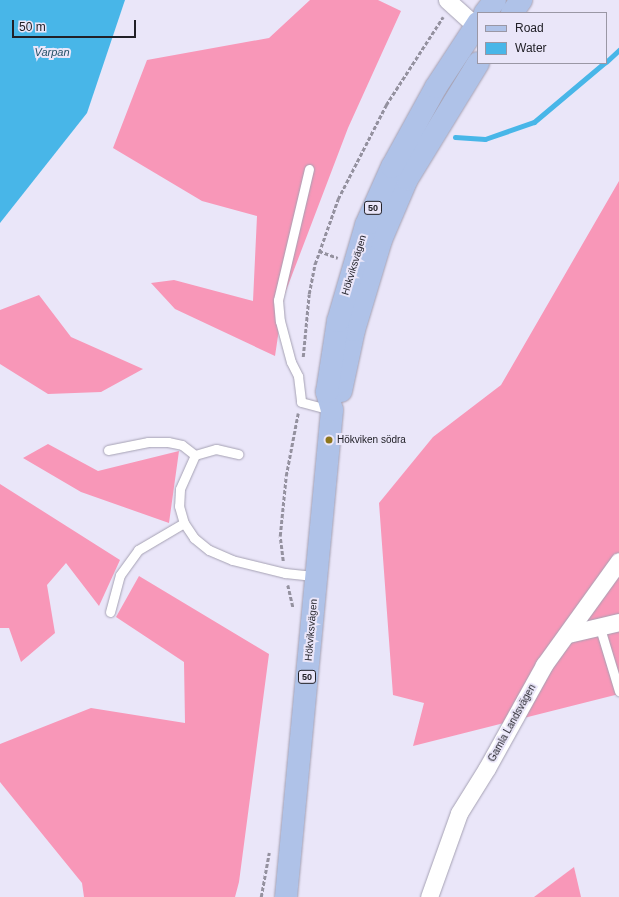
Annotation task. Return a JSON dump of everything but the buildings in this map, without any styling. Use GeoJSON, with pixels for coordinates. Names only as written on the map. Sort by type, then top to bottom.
{"type":"FeatureCollection","features":[{"type":"Feature","properties":{"kind":"main road","name":"50"},"geometry":{"type":"LineString","coordinates":[[486,12],[495,0]]}},
{"type":"Feature","properties":{"kind":"main road"},"geometry":{"type":"LineString","coordinates":[[513,12],[520,0]]}},
{"type":"Feature","properties":{"kind":"main road","name":"Hökviksvägen"},"geometry":{"type":"LineString","coordinates":[[286,897],[332,410],[327,392],[335,336],[347,284],[366,225],[409,134],[477,25]]}},
{"type":"Feature","properties":{"kind":"main road","name":"Hökviksvägen"},"geometry":{"type":"LineString","coordinates":[[332,410],[341,394],[354,330],[381,240],[407,179],[477,64]]}},
{"type":"Feature","properties":{"kind":"street"},"geometry":{"type":"LineString","coordinates":[[447,0],[477,21]]}},
{"type":"Feature","properties":{"kind":"street","name":"Gamla Landsvägen"},"geometry":{"type":"LineString","coordinates":[[429,897],[459,813],[487,768],[544,665],[619,562]]}},
{"type":"Feature","properties":{"kind":"street"},"geometry":{"type":"LineString","coordinates":[[568,634],[600,628],[619,622]]}},
{"type":"Feature","properties":{"kind":"lane"},"geometry":{"type":"LineString","coordinates":[[309,169],[278,300],[280,321],[291,362],[298,376],[301,402],[332,410]]}},
{"type":"Feature","properties":{"kind":"lane"},"geometry":{"type":"LineString","coordinates":[[108,450],[148,442],[168,442],[182,445],[195,455]]}},
{"type":"Feature","properties":{"kind":"lane"},"geometry":{"type":"LineString","coordinates":[[195,455],[216,449],[238,454]]}},
{"type":"Feature","properties":{"kind":"lane"},"geometry":{"type":"LineString","coordinates":[[195,455],[180,489],[179,506],[184,522],[194,538],[209,550],[220,555],[285,573],[316,576]]}},
{"type":"Feature","properties":{"kind":"lane"},"geometry":{"type":"LineString","coordinates":[[110,612],[120,575],[138,550],[184,522]]}},
{"type":"Feature","properties":{"kind":"lane"},"geometry":{"type":"LineString","coordinates":[[600,628],[619,691]]}},
{"type":"Feature","properties":{"kind":"path"},"geometry":{"type":"LineString","coordinates":[[319,251],[339,258]]}},
{"type":"Feature","properties":{"kind":"shaded area"},"geometry":{"type":"Polygon","coordinates":[[[310,0],[378,0],[401,11],[348,128],[284,296],[275,356],[175,309],[151,283],[174,280],[253,301],[257,216],[202,201],[113,148],[147,60],[269,38],[310,0]]]}},
{"type":"Feature","properties":{"kind":"shaded area"},"geometry":{"type":"Polygon","coordinates":[[[619,181],[619,694],[413,746],[424,703],[393,695],[379,503],[433,437],[501,385],[619,181]]]}},
{"type":"Feature","properties":{"kind":"shaded area"},"geometry":{"type":"Polygon","coordinates":[[[39,295],[71,337],[143,369],[101,392],[48,394],[0,364],[0,310],[39,295]]]}},
{"type":"Feature","properties":{"kind":"shaded area"},"geometry":{"type":"Polygon","coordinates":[[[48,444],[98,471],[179,451],[169,523],[81,492],[23,458],[48,444]]]}},
{"type":"Feature","properties":{"kind":"shaded area"},"geometry":{"type":"Polygon","coordinates":[[[0,484],[120,560],[99,606],[66,563],[47,585],[55,633],[21,662],[9,628],[0,628],[0,484]]]}},
{"type":"Feature","properties":{"kind":"shaded area"},"geometry":{"type":"Polygon","coordinates":[[[139,576],[269,654],[239,882],[235,897],[84,897],[82,883],[0,782],[0,744],[91,708],[185,723],[184,662],[116,617],[139,576]]]}},
{"type":"Feature","properties":{"kind":"shaded area"},"geometry":{"type":"Polygon","coordinates":[[[574,867],[581,897],[534,897],[574,867]]]}},
{"type":"Feature","properties":{"kind":"water","name":"Varpan"},"geometry":{"type":"Polygon","coordinates":[[[0,0],[125,0],[87,113],[0,223],[0,0]]]}},
{"type":"Feature","properties":{"kind":"waterway"},"geometry":{"type":"LineString","coordinates":[[607,61],[619,50]]}},
{"type":"Feature","properties":{"kind":"waterway"},"geometry":{"type":"LineString","coordinates":[[455,137],[485,139],[534,122],[603,64]]}},
{"type":"Feature","properties":{"kind":"place","name":"Hökviken södra"},"geometry":{"type":"Point","coordinates":[329,440]}}]}
